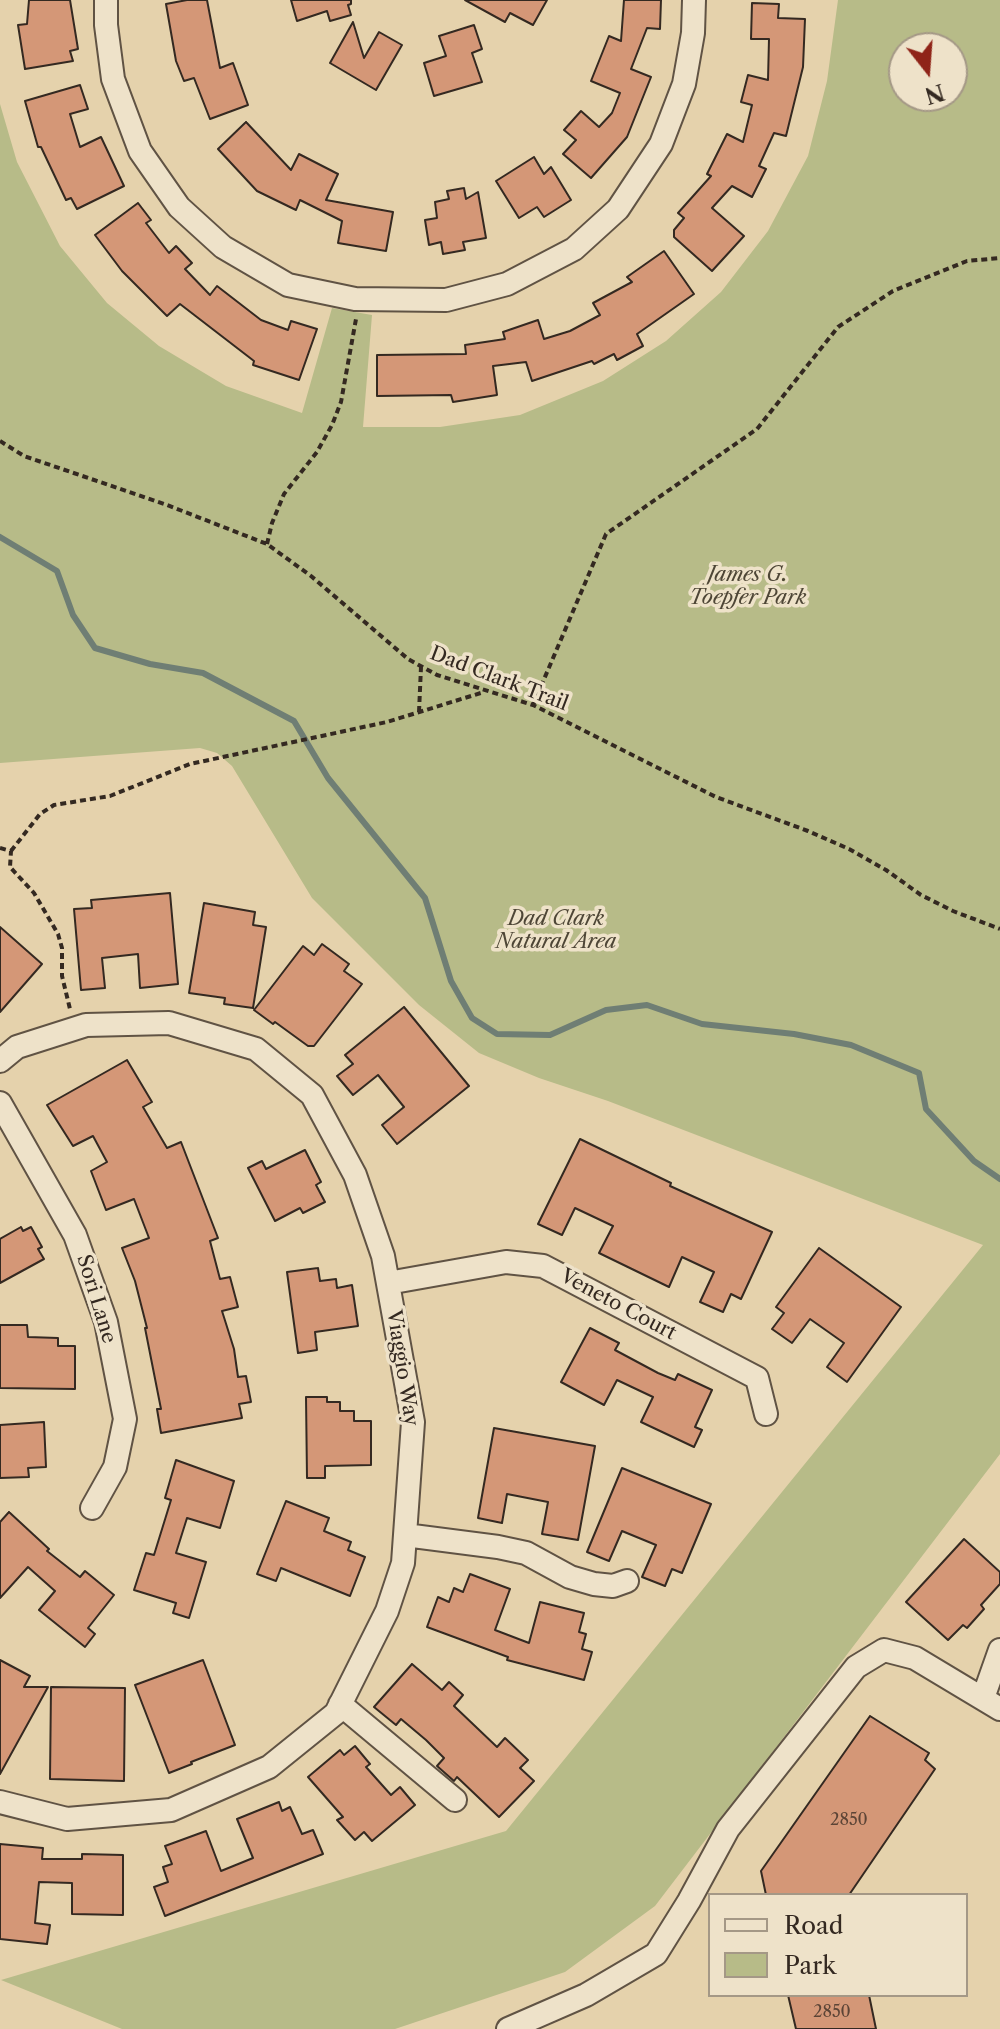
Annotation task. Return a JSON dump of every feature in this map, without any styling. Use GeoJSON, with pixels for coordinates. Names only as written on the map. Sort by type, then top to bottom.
{"type":"FeatureCollection","features":[{"type":"Feature","properties":{"kind":"street"},"geometry":{"type":"LineString","coordinates":[[106,0],[113,79],[140,151],[179,207],[223,247],[288,285],[358,299],[446,300],[507,284],[574,249],[618,209],[661,144],[684,84],[693,33],[694,0]]}},
{"type":"Feature","properties":{"kind":"street","name":"Viaggio Way"},"geometry":{"type":"LineString","coordinates":[[0,1061],[17,1047],[86,1025],[169,1023],[256,1049],[312,1095],[355,1175],[383,1256],[413,1422],[403,1563],[387,1611],[336,1713],[269,1767],[171,1810],[67,1819],[0,1802]]}},
{"type":"Feature","properties":{"kind":"street","name":"Sori Lane"},"geometry":{"type":"LineString","coordinates":[[0,1103],[75,1235],[106,1322],[125,1419],[115,1467],[92,1508]]}},
{"type":"Feature","properties":{"kind":"street","name":"Veneto Court"},"geometry":{"type":"LineString","coordinates":[[388,1283],[506,1262],[543,1266],[757,1378],[766,1414]]}},
{"type":"Feature","properties":{"kind":"street"},"geometry":{"type":"LineString","coordinates":[[405,1535],[526,1553],[570,1577],[594,1584],[613,1586],[627,1581]]}},
{"type":"Feature","properties":{"kind":"street"},"geometry":{"type":"LineString","coordinates":[[508,2029],[586,1995],[656,1954],[728,1829],[856,1667],[884,1650],[915,1658],[991,1704],[1000,1650]]}},
{"type":"Feature","properties":{"kind":"street"},"geometry":{"type":"LineString","coordinates":[[340,1704],[455,1800]]}},
{"type":"Feature","properties":{"kind":"path"},"geometry":{"type":"LineString","coordinates":[[533,705],[606,534],[757,429],[838,327],[893,291],[967,261],[1000,258]]}},
{"type":"Feature","properties":{"kind":"path"},"geometry":{"type":"LineString","coordinates":[[267,544],[284,494],[317,452],[341,402],[358,299]]}},
{"type":"Feature","properties":{"kind":"path","name":"Dad Clark Trail"},"geometry":{"type":"LineString","coordinates":[[0,441],[24,456],[167,505],[267,544],[311,576],[421,667],[437,675],[533,705],[716,797],[849,849],[921,895],[1000,929]]}},
{"type":"Feature","properties":{"kind":"path"},"geometry":{"type":"LineString","coordinates":[[419,712],[421,667]]}},
{"type":"Feature","properties":{"kind":"path"},"geometry":{"type":"LineString","coordinates":[[70,1009],[62,976],[62,948],[58,934],[34,893],[10,867],[11,851],[40,814],[54,805],[110,796],[176,768],[387,722],[486,691]]}},
{"type":"Feature","properties":{"kind":"path"},"geometry":{"type":"LineString","coordinates":[[0,848],[11,851]]}},
{"type":"Feature","properties":{"kind":"green space"},"geometry":{"type":"Polygon","coordinates":[[[838,0],[1000,0],[1000,1454],[655,1906],[565,1972],[395,2029],[122,2029],[1,1980],[506,1831],[983,1245],[479,1053],[419,1005],[312,898],[232,766],[217,753],[200,748],[0,763],[0,104],[17,162],[60,246],[107,303],[159,346],[226,386],[302,413],[332,308],[372,315],[363,427],[440,427],[520,415],[603,381],[666,341],[721,292],[768,231],[808,156],[827,81],[838,0]]]}},
{"type":"Feature","properties":{"kind":"building"},"geometry":{"type":"Polygon","coordinates":[[[29,0],[70,0],[78,49],[70,51],[73,61],[25,69],[18,25],[27,24],[29,0]]]}},
{"type":"Feature","properties":{"kind":"building"},"geometry":{"type":"Polygon","coordinates":[[[207,0],[220,68],[233,63],[248,105],[210,119],[194,78],[184,81],[176,61],[166,4],[207,0]]]}},
{"type":"Feature","properties":{"kind":"building"},"geometry":{"type":"Polygon","coordinates":[[[291,0],[351,0],[348,5],[351,15],[330,21],[327,11],[297,21],[291,0]]]}},
{"type":"Feature","properties":{"kind":"building"},"geometry":{"type":"Polygon","coordinates":[[[465,0],[547,0],[533,25],[510,13],[505,22],[465,0]]]}},
{"type":"Feature","properties":{"kind":"building"},"geometry":{"type":"Polygon","coordinates":[[[624,0],[661,0],[660,29],[647,28],[631,69],[651,77],[627,137],[591,178],[563,154],[576,140],[564,130],[581,111],[599,127],[612,113],[620,93],[591,81],[609,36],[621,41],[624,0]]]}},
{"type":"Feature","properties":{"kind":"building"},"geometry":{"type":"Polygon","coordinates":[[[752,3],[779,4],[778,18],[805,19],[803,67],[786,136],[774,133],[759,166],[766,169],[752,197],[732,186],[712,208],[744,236],[712,271],[674,237],[674,230],[684,218],[678,213],[711,176],[707,174],[727,134],[743,142],[752,105],[741,102],[748,75],[768,80],[769,39],[751,39],[752,3]]]}},
{"type":"Feature","properties":{"kind":"building"},"geometry":{"type":"Polygon","coordinates":[[[353,22],[364,58],[379,32],[402,45],[376,90],[330,63],[353,22]]]}},
{"type":"Feature","properties":{"kind":"building"},"geometry":{"type":"Polygon","coordinates":[[[474,25],[482,49],[472,53],[482,82],[434,96],[424,63],[446,56],[439,36],[474,25]]]}},
{"type":"Feature","properties":{"kind":"building"},"geometry":{"type":"Polygon","coordinates":[[[80,85],[88,109],[70,114],[80,147],[101,137],[124,186],[77,209],[71,198],[66,200],[41,147],[38,147],[25,101],[80,85]]]}},
{"type":"Feature","properties":{"kind":"building"},"geometry":{"type":"Polygon","coordinates":[[[246,122],[291,170],[299,154],[338,174],[326,200],[393,212],[386,251],[338,243],[342,221],[300,200],[296,210],[257,191],[218,149],[246,122]]]}},
{"type":"Feature","properties":{"kind":"building"},"geometry":{"type":"Polygon","coordinates":[[[534,157],[544,174],[551,167],[571,200],[544,217],[537,207],[519,218],[496,181],[534,157]]]}},
{"type":"Feature","properties":{"kind":"building"},"geometry":{"type":"Polygon","coordinates":[[[464,188],[466,199],[478,192],[486,238],[463,242],[465,250],[443,254],[441,242],[429,245],[425,220],[437,218],[435,202],[449,199],[447,191],[464,188]]]}},
{"type":"Feature","properties":{"kind":"building"},"geometry":{"type":"Polygon","coordinates":[[[138,203],[151,220],[146,223],[169,253],[176,246],[192,263],[185,269],[210,295],[217,286],[261,320],[288,330],[291,321],[317,329],[299,380],[253,365],[254,361],[180,304],[167,316],[122,271],[95,235],[138,203]]]}},
{"type":"Feature","properties":{"kind":"building"},"geometry":{"type":"Polygon","coordinates":[[[664,251],[694,294],[637,334],[643,346],[617,360],[614,354],[594,364],[592,361],[532,381],[526,362],[493,366],[497,395],[453,402],[451,395],[377,396],[377,355],[466,354],[465,345],[505,339],[503,332],[538,320],[544,339],[570,331],[600,315],[593,303],[632,282],[627,277],[664,251]]]}},
{"type":"Feature","properties":{"kind":"building"},"geometry":{"type":"Polygon","coordinates":[[[170,893],[178,984],[140,988],[138,954],[102,958],[105,988],[81,990],[74,909],[92,908],[91,900],[170,893]]]}},
{"type":"Feature","properties":{"kind":"building"},"geometry":{"type":"Polygon","coordinates":[[[204,903],[255,912],[253,925],[266,927],[253,1008],[224,1004],[225,998],[189,993],[204,903]]]}},
{"type":"Feature","properties":{"kind":"building"},"geometry":{"type":"Polygon","coordinates":[[[0,927],[42,964],[0,1012],[0,927]]]}},
{"type":"Feature","properties":{"kind":"building"},"geometry":{"type":"Polygon","coordinates":[[[322,944],[349,964],[344,971],[362,984],[314,1046],[308,1046],[254,1010],[303,946],[314,955],[322,944]]]}},
{"type":"Feature","properties":{"kind":"building"},"geometry":{"type":"Polygon","coordinates":[[[404,1007],[469,1086],[397,1144],[382,1125],[404,1107],[378,1075],[353,1095],[337,1076],[353,1064],[345,1055],[404,1007]]]}},
{"type":"Feature","properties":{"kind":"building"},"geometry":{"type":"Polygon","coordinates":[[[127,1060],[152,1102],[143,1107],[167,1148],[181,1142],[218,1238],[210,1241],[220,1279],[230,1277],[238,1307],[222,1311],[234,1349],[238,1377],[246,1376],[251,1402],[239,1404],[242,1418],[161,1433],[157,1409],[161,1409],[147,1328],[135,1281],[122,1248],[149,1238],[134,1199],[106,1210],[91,1171],[107,1162],[93,1136],[73,1146],[47,1105],[127,1060]]]}},
{"type":"Feature","properties":{"kind":"building"},"geometry":{"type":"Polygon","coordinates":[[[580,1139],[671,1183],[670,1186],[772,1232],[741,1299],[731,1294],[723,1312],[700,1302],[714,1272],[682,1257],[669,1287],[599,1253],[613,1226],[575,1208],[562,1235],[538,1224],[580,1139]]]}},
{"type":"Feature","properties":{"kind":"building"},"geometry":{"type":"Polygon","coordinates":[[[305,1150],[321,1182],[316,1185],[325,1202],[303,1213],[300,1208],[275,1221],[248,1168],[262,1161],[266,1169],[305,1150]]]}},
{"type":"Feature","properties":{"kind":"building"},"geometry":{"type":"Polygon","coordinates":[[[21,1227],[23,1231],[31,1227],[42,1247],[38,1249],[44,1259],[0,1283],[0,1239],[21,1227]]]}},
{"type":"Feature","properties":{"kind":"building"},"geometry":{"type":"Polygon","coordinates":[[[819,1248],[901,1307],[847,1382],[827,1367],[844,1343],[810,1319],[792,1343],[772,1329],[784,1313],[776,1307],[819,1248]]]}},
{"type":"Feature","properties":{"kind":"building"},"geometry":{"type":"Polygon","coordinates":[[[318,1268],[320,1281],[336,1279],[337,1288],[352,1285],[358,1326],[315,1332],[317,1350],[298,1353],[287,1272],[318,1268]]]}},
{"type":"Feature","properties":{"kind":"building"},"geometry":{"type":"Polygon","coordinates":[[[0,1325],[27,1325],[28,1337],[58,1338],[58,1346],[75,1346],[75,1389],[0,1388],[0,1325]]]}},
{"type":"Feature","properties":{"kind":"building"},"geometry":{"type":"Polygon","coordinates":[[[590,1328],[619,1343],[615,1350],[658,1373],[675,1380],[678,1374],[712,1390],[695,1427],[702,1430],[694,1447],[641,1422],[653,1397],[617,1380],[604,1405],[561,1382],[590,1328]]]}},
{"type":"Feature","properties":{"kind":"building"},"geometry":{"type":"Polygon","coordinates":[[[306,1397],[327,1397],[327,1402],[340,1402],[340,1411],[354,1411],[354,1421],[371,1421],[371,1465],[325,1466],[325,1478],[307,1478],[306,1397]]]}},
{"type":"Feature","properties":{"kind":"building"},"geometry":{"type":"Polygon","coordinates":[[[44,1422],[46,1467],[28,1468],[29,1477],[0,1478],[0,1425],[44,1422]]]}},
{"type":"Feature","properties":{"kind":"building"},"geometry":{"type":"Polygon","coordinates":[[[494,1428],[595,1446],[578,1540],[542,1534],[548,1502],[507,1494],[502,1523],[478,1518],[494,1428]]]}},
{"type":"Feature","properties":{"kind":"building"},"geometry":{"type":"Polygon","coordinates":[[[176,1460],[234,1481],[220,1528],[187,1518],[176,1553],[206,1562],[189,1618],[173,1613],[176,1603],[134,1590],[146,1553],[154,1555],[171,1500],[165,1498],[176,1460]]]}},
{"type":"Feature","properties":{"kind":"building"},"geometry":{"type":"Polygon","coordinates":[[[622,1468],[711,1504],[682,1573],[672,1569],[665,1586],[642,1577],[656,1545],[622,1531],[609,1561],[587,1552],[622,1468]]]}},
{"type":"Feature","properties":{"kind":"building"},"geometry":{"type":"Polygon","coordinates":[[[286,1501],[329,1518],[324,1531],[351,1542],[348,1550],[365,1557],[350,1596],[281,1568],[276,1581],[257,1574],[286,1501]]]}},
{"type":"Feature","properties":{"kind":"building"},"geometry":{"type":"Polygon","coordinates":[[[9,1512],[49,1549],[47,1551],[80,1577],[85,1571],[114,1595],[88,1628],[95,1634],[85,1647],[39,1610],[55,1591],[28,1567],[0,1598],[0,1522],[9,1512]]]}},
{"type":"Feature","properties":{"kind":"building"},"geometry":{"type":"Polygon","coordinates":[[[964,1539],[1000,1572],[1000,1584],[981,1605],[984,1609],[967,1628],[963,1625],[948,1640],[906,1602],[964,1539]]]}},
{"type":"Feature","properties":{"kind":"building"},"geometry":{"type":"Polygon","coordinates":[[[470,1574],[510,1589],[495,1630],[529,1643],[540,1602],[584,1613],[579,1632],[586,1634],[582,1649],[592,1652],[584,1680],[507,1660],[508,1657],[427,1627],[438,1597],[449,1602],[454,1588],[463,1592],[470,1574]]]}},
{"type":"Feature","properties":{"kind":"building"},"geometry":{"type":"Polygon","coordinates":[[[0,1660],[30,1676],[24,1687],[48,1687],[0,1774],[0,1660]]]}},
{"type":"Feature","properties":{"kind":"building"},"geometry":{"type":"Polygon","coordinates":[[[203,1660],[235,1745],[169,1773],[135,1685],[203,1660]]]}},
{"type":"Feature","properties":{"kind":"building"},"geometry":{"type":"Polygon","coordinates":[[[412,1664],[442,1690],[449,1682],[463,1695],[454,1706],[497,1747],[505,1738],[528,1760],[520,1768],[534,1781],[499,1817],[457,1777],[454,1781],[437,1766],[444,1758],[426,1740],[401,1719],[396,1725],[374,1707],[412,1664]]]}},
{"type":"Feature","properties":{"kind":"building"},"geometry":{"type":"Polygon","coordinates":[[[51,1687],[125,1688],[124,1781],[50,1779],[51,1687]]]}},
{"type":"Feature","properties":{"kind":"building"},"geometry":{"type":"Polygon","coordinates":[[[870,1716],[929,1753],[925,1760],[935,1769],[850,1893],[766,1893],[761,1871],[870,1716]]]}},
{"type":"Feature","properties":{"kind":"building"},"geometry":{"type":"Polygon","coordinates":[[[355,1746],[370,1764],[366,1767],[391,1795],[400,1787],[415,1805],[372,1841],[364,1832],[355,1840],[337,1820],[343,1817],[308,1777],[340,1750],[344,1755],[355,1746]]]}},
{"type":"Feature","properties":{"kind":"building"},"geometry":{"type":"Polygon","coordinates":[[[279,1802],[282,1811],[290,1807],[302,1834],[313,1830],[323,1854],[165,1916],[154,1887],[168,1882],[163,1867],[172,1864],[165,1846],[206,1831],[221,1871],[253,1858],[237,1819],[279,1802]]]}},
{"type":"Feature","properties":{"kind":"building"},"geometry":{"type":"Polygon","coordinates":[[[0,1844],[43,1848],[42,1859],[82,1859],[82,1854],[123,1855],[123,1915],[72,1914],[72,1883],[39,1882],[35,1923],[50,1925],[47,1944],[0,1939],[0,1844]]]}},
{"type":"Feature","properties":{"kind":"building"},"geometry":{"type":"Polygon","coordinates":[[[788,1997],[869,1997],[876,2029],[796,2029],[788,1997]]]}},
{"type":"Feature","properties":{"kind":"waterway"},"geometry":{"type":"LineString","coordinates":[[0,537],[57,571],[73,615],[95,648],[150,664],[203,673],[294,721],[328,778],[425,898],[451,981],[472,1018],[497,1034],[550,1035],[606,1010],[647,1005],[702,1024],[794,1034],[851,1045],[919,1073],[926,1109],[974,1161],[1000,1179]]}},
{"type":"Feature","properties":{"kind":"park label","name":"James G. Toepfer Park"},"geometry":{"type":"Point","coordinates":[748,586]}},
{"type":"Feature","properties":{"kind":"park label","name":"Dad Clark Natural Area"},"geometry":{"type":"Point","coordinates":[556,930]}}]}
